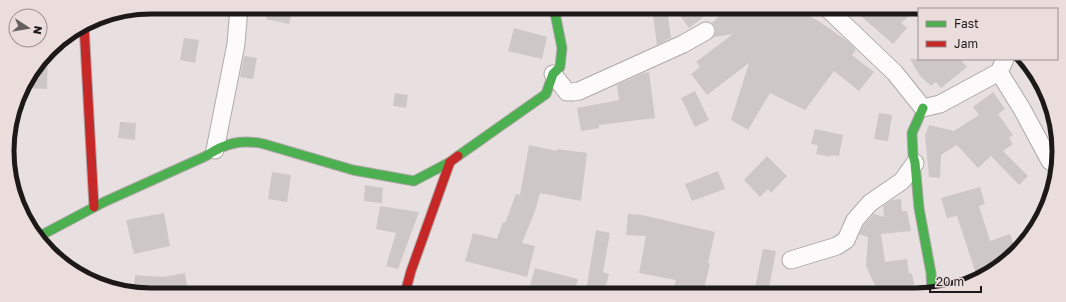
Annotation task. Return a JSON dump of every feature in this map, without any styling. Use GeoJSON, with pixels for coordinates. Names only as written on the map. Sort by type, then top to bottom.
{"type":"FeatureCollection","features":[{"type":"Feature","properties":{"kind":"street"},"geometry":{"type":"LineString","coordinates":[[215,150],[236,44],[238,14]]}},
{"type":"Feature","properties":{"kind":"street"},"geometry":{"type":"LineString","coordinates":[[43,234],[94,207],[206,156],[215,150],[249,141],[353,170],[414,181],[450,162],[546,94],[554,74],[560,67],[562,48],[555,14]]}},
{"type":"Feature","properties":{"kind":"street"},"geometry":{"type":"LineString","coordinates":[[833,14],[895,73],[923,108]]}},
{"type":"Feature","properties":{"kind":"street"},"geometry":{"type":"LineString","coordinates":[[84,31],[94,207]]}},
{"type":"Feature","properties":{"kind":"street"},"geometry":{"type":"LineString","coordinates":[[554,74],[567,92],[579,91],[683,44],[706,31]]}},
{"type":"Feature","properties":{"kind":"street"},"geometry":{"type":"LineString","coordinates":[[923,108],[940,104],[1002,66],[1022,109],[1052,162]]}},
{"type":"Feature","properties":{"kind":"street"},"geometry":{"type":"LineString","coordinates":[[923,108],[912,132],[913,155],[919,208],[932,273],[932,287]]}},
{"type":"Feature","properties":{"kind":"street"},"geometry":{"type":"LineString","coordinates":[[407,288],[411,271],[450,162]]}},
{"type":"Feature","properties":{"kind":"street"},"geometry":{"type":"LineString","coordinates":[[791,260],[838,246],[846,240],[855,220],[870,203],[902,181],[915,163]]}},
{"type":"Feature","properties":{"kind":"building"},"geometry":{"type":"Polygon","coordinates":[[[267,14],[291,14],[289,24],[266,19],[267,14]]]}},
{"type":"Feature","properties":{"kind":"building"},"geometry":{"type":"Polygon","coordinates":[[[653,14],[668,14],[671,38],[657,45],[653,14]]]}},
{"type":"Feature","properties":{"kind":"building"},"geometry":{"type":"Polygon","coordinates":[[[679,14],[707,14],[689,28],[679,14]]]}},
{"type":"Feature","properties":{"kind":"building"},"geometry":{"type":"Polygon","coordinates":[[[721,14],[806,14],[817,20],[850,43],[856,50],[852,55],[874,72],[859,91],[834,71],[805,110],[770,93],[748,130],[731,120],[749,63],[707,95],[691,74],[700,67],[696,62],[733,34],[714,37],[716,31],[715,26],[712,23],[721,14]]]}},
{"type":"Feature","properties":{"kind":"building"},"geometry":{"type":"Polygon","coordinates":[[[859,14],[911,14],[901,23],[907,28],[893,44],[859,14]]]}},
{"type":"Feature","properties":{"kind":"building"},"geometry":{"type":"Polygon","coordinates":[[[514,28],[547,37],[542,59],[508,51],[514,28]]]}},
{"type":"Feature","properties":{"kind":"building"},"geometry":{"type":"Polygon","coordinates":[[[184,38],[199,40],[195,63],[180,60],[184,38]]]}},
{"type":"Feature","properties":{"kind":"building"},"geometry":{"type":"Polygon","coordinates":[[[244,56],[257,58],[253,79],[240,77],[244,56]]]}},
{"type":"Feature","properties":{"kind":"building"},"geometry":{"type":"Polygon","coordinates":[[[910,59],[961,60],[967,67],[941,88],[936,82],[931,86],[920,76],[910,59]]]}},
{"type":"Feature","properties":{"kind":"building"},"geometry":{"type":"Polygon","coordinates":[[[48,61],[47,89],[29,88],[48,61]]]}},
{"type":"Feature","properties":{"kind":"building"},"geometry":{"type":"Polygon","coordinates":[[[649,72],[655,118],[599,125],[599,128],[581,131],[577,108],[619,100],[617,85],[649,72]]]}},
{"type":"Feature","properties":{"kind":"building"},"geometry":{"type":"Polygon","coordinates":[[[695,91],[709,120],[695,127],[681,98],[695,91]]]}},
{"type":"Feature","properties":{"kind":"building"},"geometry":{"type":"Polygon","coordinates":[[[993,92],[1005,109],[998,114],[1013,135],[1009,138],[1013,144],[1003,151],[1028,176],[1019,185],[991,156],[978,168],[957,145],[941,155],[940,178],[929,177],[925,135],[929,125],[954,131],[979,115],[973,107],[993,92]]]}},
{"type":"Feature","properties":{"kind":"building"},"geometry":{"type":"Polygon","coordinates":[[[395,93],[408,95],[406,108],[393,106],[395,93]]]}},
{"type":"Feature","properties":{"kind":"building"},"geometry":{"type":"Polygon","coordinates":[[[879,113],[892,115],[888,141],[874,139],[879,113]]]}},
{"type":"Feature","properties":{"kind":"building"},"geometry":{"type":"Polygon","coordinates":[[[120,122],[136,123],[135,140],[118,138],[120,122]]]}},
{"type":"Feature","properties":{"kind":"building"},"geometry":{"type":"Polygon","coordinates":[[[815,129],[843,135],[839,156],[831,155],[831,157],[816,154],[818,145],[811,144],[815,129]]]}},
{"type":"Feature","properties":{"kind":"building"},"geometry":{"type":"Polygon","coordinates":[[[529,145],[557,151],[557,149],[587,153],[581,201],[540,193],[535,211],[522,243],[535,246],[527,277],[465,261],[473,233],[497,239],[516,194],[520,195],[529,145]]]}},
{"type":"Feature","properties":{"kind":"building"},"geometry":{"type":"Polygon","coordinates":[[[767,156],[787,176],[771,193],[768,189],[760,197],[744,180],[767,156]]]}},
{"type":"Feature","properties":{"kind":"building"},"geometry":{"type":"Polygon","coordinates":[[[718,171],[725,189],[692,201],[685,184],[718,171]]]}},
{"type":"Feature","properties":{"kind":"building"},"geometry":{"type":"Polygon","coordinates":[[[272,172],[291,175],[287,202],[268,199],[272,172]]]}},
{"type":"Feature","properties":{"kind":"building"},"geometry":{"type":"Polygon","coordinates":[[[365,185],[383,188],[382,203],[364,201],[365,185]]]}},
{"type":"Feature","properties":{"kind":"building"},"geometry":{"type":"Polygon","coordinates":[[[980,187],[985,204],[979,206],[990,241],[1010,234],[1014,245],[991,265],[976,274],[957,216],[947,218],[941,198],[980,187]]]}},
{"type":"Feature","properties":{"kind":"building"},"geometry":{"type":"Polygon","coordinates":[[[901,199],[902,211],[907,211],[911,231],[881,234],[885,262],[907,259],[909,274],[912,273],[915,288],[876,288],[866,266],[868,237],[859,234],[864,225],[874,214],[884,217],[883,206],[892,200],[901,199]]]}},
{"type":"Feature","properties":{"kind":"building"},"geometry":{"type":"Polygon","coordinates":[[[380,206],[419,212],[398,269],[386,266],[396,233],[376,229],[380,206]]]}},
{"type":"Feature","properties":{"kind":"building"},"geometry":{"type":"Polygon","coordinates":[[[164,213],[170,246],[134,254],[126,220],[164,213]]]}},
{"type":"Feature","properties":{"kind":"building"},"geometry":{"type":"Polygon","coordinates":[[[628,214],[642,215],[715,232],[704,288],[674,288],[676,280],[639,273],[646,236],[626,235],[628,214]]]}},
{"type":"Feature","properties":{"kind":"building"},"geometry":{"type":"Polygon","coordinates":[[[596,230],[610,233],[603,272],[609,274],[605,288],[586,288],[596,230]]]}},
{"type":"Feature","properties":{"kind":"building"},"geometry":{"type":"Polygon","coordinates":[[[763,249],[776,251],[769,288],[755,288],[763,249]]]}},
{"type":"Feature","properties":{"kind":"building"},"geometry":{"type":"Polygon","coordinates":[[[535,268],[578,279],[575,288],[529,288],[535,268]]]}},
{"type":"Feature","properties":{"kind":"building"},"geometry":{"type":"Polygon","coordinates":[[[185,273],[187,288],[134,287],[135,275],[163,277],[185,273]]]}},
{"type":"Feature","properties":{"kind":"traffic: fast"},"geometry":{"type":"LineString","coordinates":[[458,156],[546,94],[553,74],[560,67],[562,48],[555,14]]}},
{"type":"Feature","properties":{"kind":"traffic: fast"},"geometry":{"type":"LineString","coordinates":[[923,108],[912,133],[913,155],[919,208],[931,273],[932,287]]}},
{"type":"Feature","properties":{"kind":"traffic: fast"},"geometry":{"type":"LineString","coordinates":[[43,234],[104,202],[206,156],[220,148],[234,143],[248,142],[264,144],[353,170],[414,181],[450,162]]}},
{"type":"Feature","properties":{"kind":"traffic: jam"},"geometry":{"type":"LineString","coordinates":[[84,31],[94,207]]}},
{"type":"Feature","properties":{"kind":"traffic: jam"},"geometry":{"type":"LineString","coordinates":[[406,288],[450,162],[458,156]]}}]}
